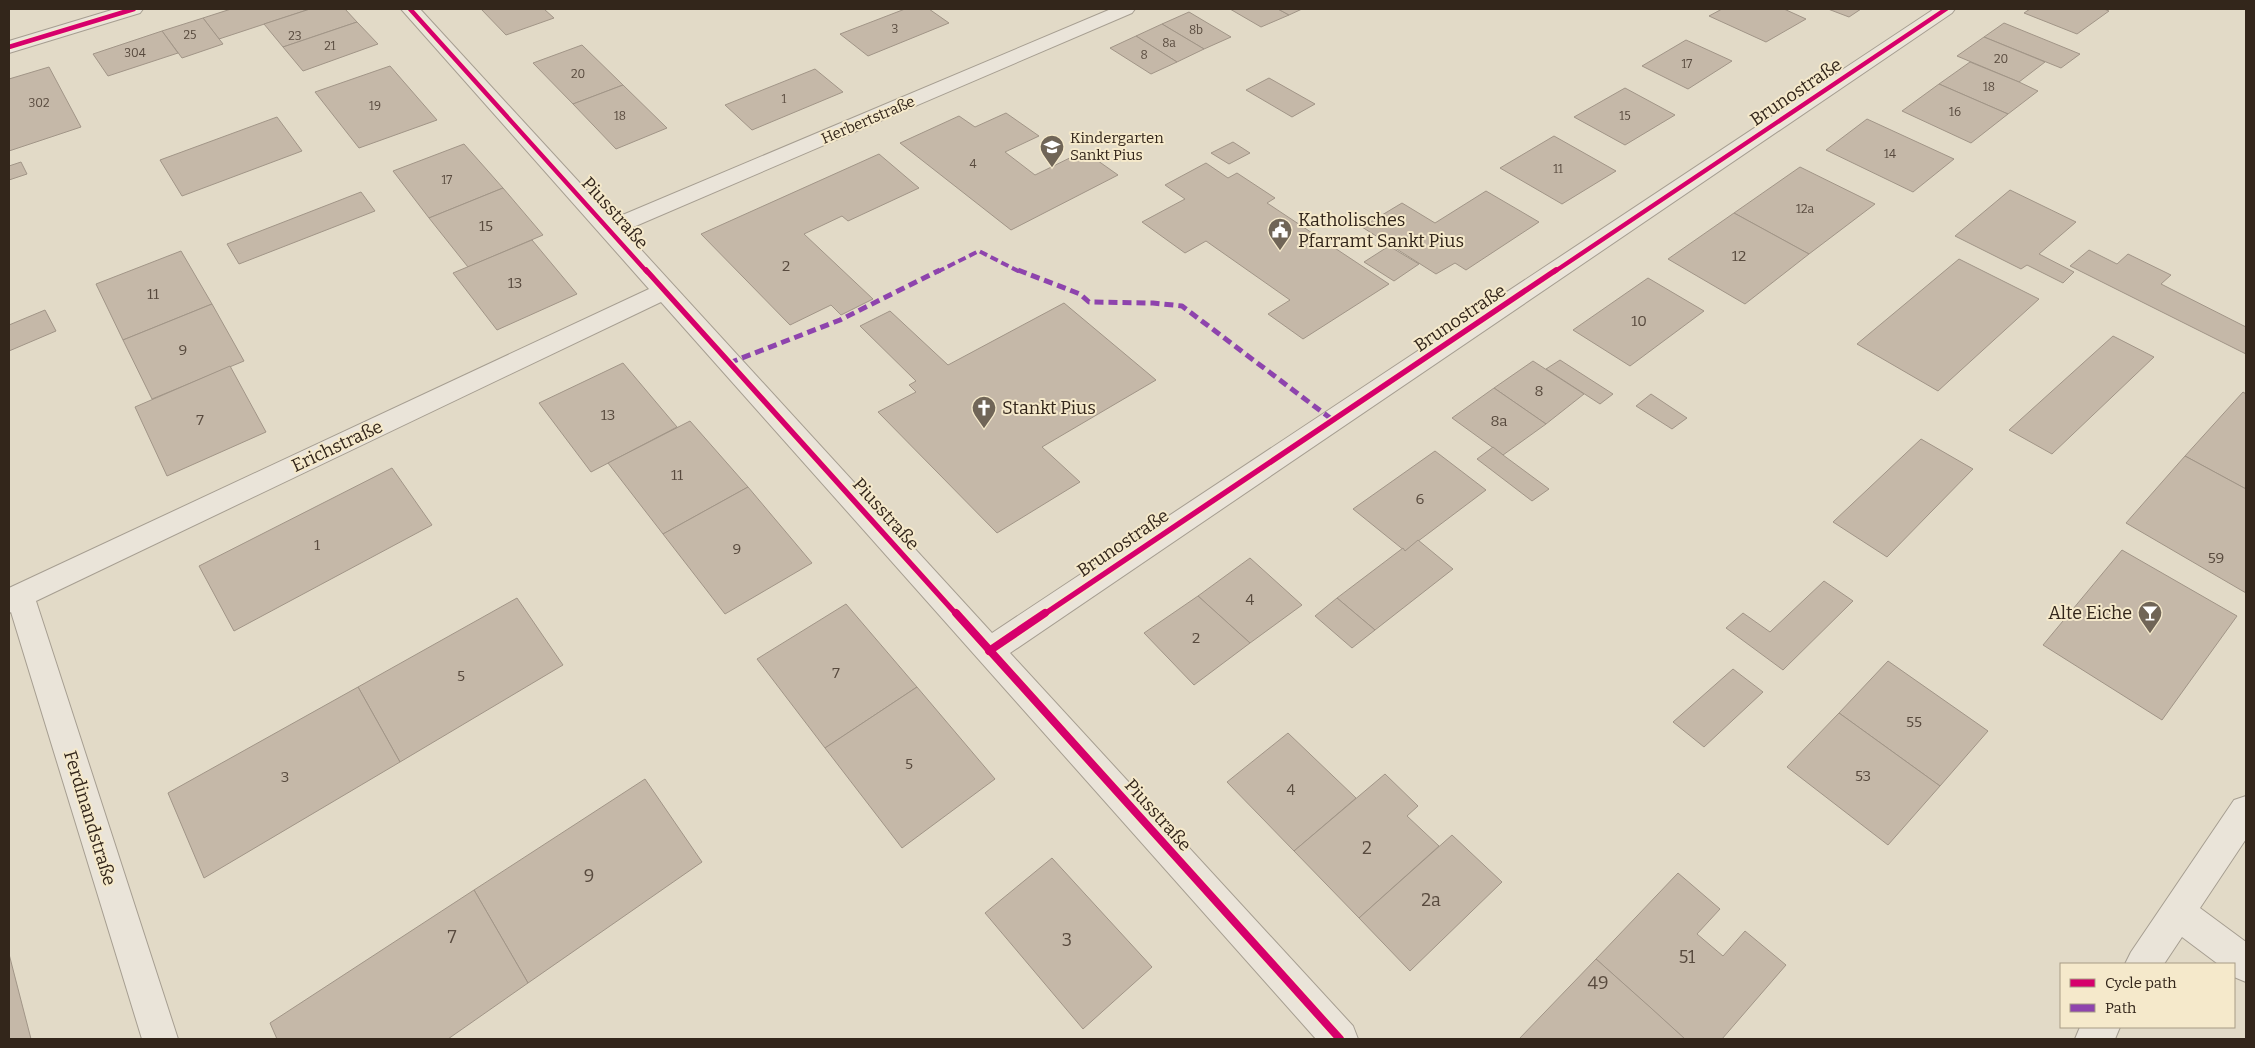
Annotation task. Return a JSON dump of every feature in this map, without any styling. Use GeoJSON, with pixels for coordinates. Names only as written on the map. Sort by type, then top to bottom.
{"type":"FeatureCollection","features":[{"type":"Feature","properties":{"kind":"street"},"geometry":{"type":"LineString","coordinates":[[9,47],[134,9]]}},
{"type":"Feature","properties":{"kind":"street","name":"Piusstraße"},"geometry":{"type":"LineString","coordinates":[[410,9],[1340,1039]]}},
{"type":"Feature","properties":{"kind":"street","name":"Herbertstraße"},"geometry":{"type":"LineString","coordinates":[[610,229],[1126,9]]}},
{"type":"Feature","properties":{"kind":"street","name":"Brunostraße"},"geometry":{"type":"LineString","coordinates":[[990,651],[1946,9]]}},
{"type":"Feature","properties":{"kind":"street","name":"Erichstraße"},"geometry":{"type":"LineString","coordinates":[[14,598],[664,291]]}},
{"type":"Feature","properties":{"kind":"street","name":"Ferdinandstraße"},"geometry":{"type":"LineString","coordinates":[[14,598],[160,1039]]}},
{"type":"Feature","properties":{"kind":"street"},"geometry":{"type":"LineString","coordinates":[[2144,963],[2246,811]]}},
{"type":"Feature","properties":{"kind":"street"},"geometry":{"type":"LineString","coordinates":[[2177,912],[2246,964]]}},
{"type":"Feature","properties":{"kind":"street"},"geometry":{"type":"LineString","coordinates":[[2093,1039],[2101,1028]]}},
{"type":"Feature","properties":{"kind":"building"},"geometry":{"type":"Polygon","coordinates":[[[231,9],[310,9],[219,39],[203,18],[231,9]]]}},
{"type":"Feature","properties":{"kind":"building"},"geometry":{"type":"Polygon","coordinates":[[[310,9],[345,9],[357,22],[283,47],[264,24],[310,9]]]}},
{"type":"Feature","properties":{"kind":"building"},"geometry":{"type":"Polygon","coordinates":[[[481,9],[544,9],[554,18],[506,35],[481,9]]]}},
{"type":"Feature","properties":{"kind":"building"},"geometry":{"type":"Polygon","coordinates":[[[905,9],[929,9],[949,23],[868,56],[840,34],[905,9]]]}},
{"type":"Feature","properties":{"kind":"building"},"geometry":{"type":"Polygon","coordinates":[[[1230,9],[1278,9],[1289,15],[1261,27],[1230,9]]]}},
{"type":"Feature","properties":{"kind":"building"},"geometry":{"type":"Polygon","coordinates":[[[1278,9],[1302,9],[1289,15],[1278,9]]]}},
{"type":"Feature","properties":{"kind":"building"},"geometry":{"type":"Polygon","coordinates":[[[1722,9],[1784,9],[1806,19],[1766,42],[1709,16],[1722,9]]]}},
{"type":"Feature","properties":{"kind":"building"},"geometry":{"type":"Polygon","coordinates":[[[1828,9],[1861,9],[1849,17],[1828,9]]]}},
{"type":"Feature","properties":{"kind":"building"},"geometry":{"type":"Polygon","coordinates":[[[2030,9],[2104,9],[2109,11],[2077,34],[2024,13],[2030,9]]]}},
{"type":"Feature","properties":{"kind":"building"},"geometry":{"type":"Polygon","coordinates":[[[1189,12],[1231,37],[1204,49],[1162,24],[1189,12]]]}},
{"type":"Feature","properties":{"kind":"building"},"geometry":{"type":"Polygon","coordinates":[[[203,18],[223,44],[182,58],[162,31],[203,18]]]}},
{"type":"Feature","properties":{"kind":"building"},"geometry":{"type":"Polygon","coordinates":[[[357,22],[378,44],[303,71],[283,47],[357,22]]]}},
{"type":"Feature","properties":{"kind":"building"},"geometry":{"type":"Polygon","coordinates":[[[2004,23],[2080,54],[2061,68],[1984,37],[2004,23]]]}},
{"type":"Feature","properties":{"kind":"building"},"geometry":{"type":"Polygon","coordinates":[[[1162,24],[1204,49],[1177,62],[1136,36],[1162,24]]]}},
{"type":"Feature","properties":{"kind":"building"},"geometry":{"type":"Polygon","coordinates":[[[162,31],[178,53],[108,76],[93,54],[162,31]]]}},
{"type":"Feature","properties":{"kind":"building"},"geometry":{"type":"Polygon","coordinates":[[[1136,36],[1177,62],[1151,74],[1110,48],[1136,36]]]}},
{"type":"Feature","properties":{"kind":"building"},"geometry":{"type":"Polygon","coordinates":[[[1984,37],[2045,62],[2019,82],[1957,56],[1984,37]]]}},
{"type":"Feature","properties":{"kind":"building"},"geometry":{"type":"Polygon","coordinates":[[[1686,40],[1732,61],[1688,89],[1642,66],[1686,40]]]}},
{"type":"Feature","properties":{"kind":"building"},"geometry":{"type":"Polygon","coordinates":[[[582,45],[623,85],[573,104],[533,63],[582,45]]]}},
{"type":"Feature","properties":{"kind":"building"},"geometry":{"type":"Polygon","coordinates":[[[1970,62],[2038,91],[2008,114],[1939,84],[1970,62]]]}},
{"type":"Feature","properties":{"kind":"building"},"geometry":{"type":"Polygon","coordinates":[[[390,66],[437,120],[359,148],[315,92],[390,66]]]}},
{"type":"Feature","properties":{"kind":"building"},"geometry":{"type":"Polygon","coordinates":[[[49,67],[81,127],[9,151],[9,79],[49,67]]]}},
{"type":"Feature","properties":{"kind":"building"},"geometry":{"type":"Polygon","coordinates":[[[815,69],[843,92],[752,130],[725,105],[815,69]]]}},
{"type":"Feature","properties":{"kind":"building"},"geometry":{"type":"Polygon","coordinates":[[[1269,78],[1315,104],[1292,117],[1246,90],[1269,78]]]}},
{"type":"Feature","properties":{"kind":"building"},"geometry":{"type":"Polygon","coordinates":[[[1939,84],[2008,114],[1971,143],[1902,111],[1939,84]]]}},
{"type":"Feature","properties":{"kind":"building"},"geometry":{"type":"Polygon","coordinates":[[[623,85],[667,128],[616,149],[573,104],[623,85]]]}},
{"type":"Feature","properties":{"kind":"building"},"geometry":{"type":"Polygon","coordinates":[[[1625,88],[1675,115],[1625,145],[1574,117],[1625,88]]]}},
{"type":"Feature","properties":{"kind":"building"},"geometry":{"type":"Polygon","coordinates":[[[1006,113],[1039,136],[1005,152],[1035,175],[1084,151],[1118,175],[1011,230],[900,143],[959,116],[975,127],[1006,113]]]}},
{"type":"Feature","properties":{"kind":"building"},"geometry":{"type":"Polygon","coordinates":[[[277,117],[302,151],[182,196],[160,160],[277,117]]]}},
{"type":"Feature","properties":{"kind":"building"},"geometry":{"type":"Polygon","coordinates":[[[1867,119],[1954,159],[1913,192],[1826,150],[1867,119]]]}},
{"type":"Feature","properties":{"kind":"building"},"geometry":{"type":"Polygon","coordinates":[[[1554,136],[1616,171],[1562,204],[1500,168],[1554,136]]]}},
{"type":"Feature","properties":{"kind":"building"},"geometry":{"type":"Polygon","coordinates":[[[1233,142],[1250,153],[1229,164],[1211,153],[1233,142]]]}},
{"type":"Feature","properties":{"kind":"building"},"geometry":{"type":"Polygon","coordinates":[[[464,144],[503,188],[429,218],[393,171],[464,144]]]}},
{"type":"Feature","properties":{"kind":"building"},"geometry":{"type":"Polygon","coordinates":[[[879,154],[919,188],[848,221],[842,216],[804,234],[873,299],[841,315],[831,305],[790,325],[701,234],[879,154]]]}},
{"type":"Feature","properties":{"kind":"building"},"geometry":{"type":"Polygon","coordinates":[[[21,162],[27,174],[9,180],[9,166],[21,162]]]}},
{"type":"Feature","properties":{"kind":"building","name":"Katholisches Pfarramt Sankt Pius"},"geometry":{"type":"Polygon","coordinates":[[[1206,163],[1228,178],[1237,173],[1275,198],[1267,203],[1389,284],[1303,339],[1268,314],[1290,300],[1206,241],[1185,253],[1142,222],[1185,199],[1165,185],[1206,163]]]}},
{"type":"Feature","properties":{"kind":"building"},"geometry":{"type":"Polygon","coordinates":[[[1800,167],[1875,204],[1809,254],[1734,213],[1800,167]]]}},
{"type":"Feature","properties":{"kind":"building"},"geometry":{"type":"Polygon","coordinates":[[[503,188],[543,235],[468,267],[429,218],[503,188]]]}},
{"type":"Feature","properties":{"kind":"building"},"geometry":{"type":"Polygon","coordinates":[[[2010,190],[2076,222],[2039,254],[2074,272],[2063,283],[2027,265],[2021,269],[1955,236],[2010,190]]]}},
{"type":"Feature","properties":{"kind":"building"},"geometry":{"type":"Polygon","coordinates":[[[1486,191],[1539,222],[1466,270],[1455,263],[1436,274],[1362,227],[1402,203],[1435,223],[1486,191]]]}},
{"type":"Feature","properties":{"kind":"building"},"geometry":{"type":"Polygon","coordinates":[[[361,192],[375,211],[239,264],[227,244],[361,192]]]}},
{"type":"Feature","properties":{"kind":"building"},"geometry":{"type":"Polygon","coordinates":[[[1734,213],[1809,254],[1745,304],[1668,259],[1734,213]]]}},
{"type":"Feature","properties":{"kind":"building"},"geometry":{"type":"Polygon","coordinates":[[[532,240],[577,294],[497,330],[453,273],[532,240]]]}},
{"type":"Feature","properties":{"kind":"building"},"geometry":{"type":"Polygon","coordinates":[[[1389,246],[1419,264],[1394,281],[1364,262],[1389,246]]]}},
{"type":"Feature","properties":{"kind":"building"},"geometry":{"type":"Polygon","coordinates":[[[2089,250],[2117,264],[2128,254],[2171,275],[2161,284],[2246,327],[2246,354],[2070,266],[2089,250]]]}},
{"type":"Feature","properties":{"kind":"building"},"geometry":{"type":"Polygon","coordinates":[[[181,251],[212,304],[123,340],[96,284],[181,251]]]}},
{"type":"Feature","properties":{"kind":"building"},"geometry":{"type":"Polygon","coordinates":[[[1959,259],[2039,299],[1938,391],[1857,344],[1959,259]]]}},
{"type":"Feature","properties":{"kind":"building"},"geometry":{"type":"Polygon","coordinates":[[[1648,278],[1704,311],[1630,366],[1573,330],[1648,278]]]}},
{"type":"Feature","properties":{"kind":"building","name":"Stankt Pius"},"geometry":{"type":"Polygon","coordinates":[[[1064,303],[1156,380],[1042,447],[1080,482],[997,533],[878,412],[916,392],[909,385],[916,381],[860,326],[890,311],[948,365],[1064,303]]]}},
{"type":"Feature","properties":{"kind":"building"},"geometry":{"type":"Polygon","coordinates":[[[212,304],[244,361],[152,399],[123,340],[212,304]]]}},
{"type":"Feature","properties":{"kind":"building"},"geometry":{"type":"Polygon","coordinates":[[[45,310],[56,331],[9,351],[9,325],[45,310]]]}},
{"type":"Feature","properties":{"kind":"building"},"geometry":{"type":"Polygon","coordinates":[[[2113,336],[2154,357],[2052,454],[2009,430],[2113,336]]]}},
{"type":"Feature","properties":{"kind":"building"},"geometry":{"type":"Polygon","coordinates":[[[1560,360],[1613,394],[1600,404],[1546,369],[1560,360]]]}},
{"type":"Feature","properties":{"kind":"building"},"geometry":{"type":"Polygon","coordinates":[[[1533,361],[1584,394],[1546,424],[1494,388],[1533,361]]]}},
{"type":"Feature","properties":{"kind":"building"},"geometry":{"type":"Polygon","coordinates":[[[623,363],[677,427],[591,472],[539,403],[623,363]]]}},
{"type":"Feature","properties":{"kind":"building"},"geometry":{"type":"Polygon","coordinates":[[[230,366],[266,432],[167,476],[135,407],[230,366]]]}},
{"type":"Feature","properties":{"kind":"building"},"geometry":{"type":"Polygon","coordinates":[[[1494,388],[1546,424],[1503,455],[1452,418],[1494,388]]]}},
{"type":"Feature","properties":{"kind":"building"},"geometry":{"type":"Polygon","coordinates":[[[2243,392],[2246,394],[2246,489],[2185,456],[2243,392]]]}},
{"type":"Feature","properties":{"kind":"building"},"geometry":{"type":"Polygon","coordinates":[[[1651,394],[1687,418],[1672,429],[1636,406],[1651,394]]]}},
{"type":"Feature","properties":{"kind":"building"},"geometry":{"type":"Polygon","coordinates":[[[690,421],[748,487],[663,534],[608,463],[690,421]]]}},
{"type":"Feature","properties":{"kind":"building"},"geometry":{"type":"Polygon","coordinates":[[[1921,439],[1973,469],[1887,557],[1833,522],[1921,439]]]}},
{"type":"Feature","properties":{"kind":"building"},"geometry":{"type":"Polygon","coordinates":[[[1493,447],[1549,489],[1532,501],[1477,459],[1493,447]]]}},
{"type":"Feature","properties":{"kind":"building"},"geometry":{"type":"Polygon","coordinates":[[[1435,451],[1486,490],[1405,551],[1353,509],[1435,451]]]}},
{"type":"Feature","properties":{"kind":"building"},"geometry":{"type":"Polygon","coordinates":[[[2185,456],[2246,489],[2246,593],[2126,523],[2185,456]]]}},
{"type":"Feature","properties":{"kind":"building"},"geometry":{"type":"Polygon","coordinates":[[[392,468],[432,525],[234,631],[199,566],[392,468]]]}},
{"type":"Feature","properties":{"kind":"building"},"geometry":{"type":"Polygon","coordinates":[[[748,487],[812,563],[725,614],[663,534],[748,487]]]}},
{"type":"Feature","properties":{"kind":"building"},"geometry":{"type":"Polygon","coordinates":[[[1418,540],[1453,569],[1375,630],[1337,598],[1403,548],[1405,551],[1418,540]]]}},
{"type":"Feature","properties":{"kind":"building"},"geometry":{"type":"Polygon","coordinates":[[[2122,550],[2237,616],[2162,720],[2043,645],[2122,550]]]}},
{"type":"Feature","properties":{"kind":"building"},"geometry":{"type":"Polygon","coordinates":[[[1250,558],[1302,605],[1250,643],[1198,596],[1250,558]]]}},
{"type":"Feature","properties":{"kind":"building"},"geometry":{"type":"Polygon","coordinates":[[[1824,581],[1853,601],[1783,670],[1726,628],[1743,613],[1770,632],[1824,581]]]}},
{"type":"Feature","properties":{"kind":"building"},"geometry":{"type":"Polygon","coordinates":[[[1198,596],[1250,643],[1194,685],[1144,633],[1198,596]]]}},
{"type":"Feature","properties":{"kind":"building"},"geometry":{"type":"Polygon","coordinates":[[[517,598],[563,665],[400,762],[358,687],[517,598]]]}},
{"type":"Feature","properties":{"kind":"building"},"geometry":{"type":"Polygon","coordinates":[[[1337,598],[1375,630],[1352,648],[1315,616],[1337,598]]]}},
{"type":"Feature","properties":{"kind":"building"},"geometry":{"type":"Polygon","coordinates":[[[846,604],[917,687],[825,748],[757,659],[846,604]]]}},
{"type":"Feature","properties":{"kind":"building"},"geometry":{"type":"Polygon","coordinates":[[[1888,661],[1988,731],[1940,786],[1839,713],[1888,661]]]}},
{"type":"Feature","properties":{"kind":"building"},"geometry":{"type":"Polygon","coordinates":[[[1733,669],[1763,692],[1704,747],[1673,722],[1733,669]]]}},
{"type":"Feature","properties":{"kind":"building"},"geometry":{"type":"Polygon","coordinates":[[[358,687],[400,762],[204,878],[168,793],[358,687]]]}},
{"type":"Feature","properties":{"kind":"building"},"geometry":{"type":"Polygon","coordinates":[[[917,687],[995,779],[902,848],[825,748],[917,687]]]}},
{"type":"Feature","properties":{"kind":"building"},"geometry":{"type":"Polygon","coordinates":[[[1839,713],[1940,786],[1888,845],[1787,767],[1839,713]]]}},
{"type":"Feature","properties":{"kind":"building"},"geometry":{"type":"Polygon","coordinates":[[[1288,733],[1356,798],[1294,851],[1227,782],[1288,733]]]}},
{"type":"Feature","properties":{"kind":"building"},"geometry":{"type":"Polygon","coordinates":[[[1385,774],[1418,806],[1407,816],[1439,846],[1359,918],[1294,851],[1385,774]]]}},
{"type":"Feature","properties":{"kind":"building"},"geometry":{"type":"Polygon","coordinates":[[[645,779],[702,862],[528,983],[474,890],[645,779]]]}},
{"type":"Feature","properties":{"kind":"building"},"geometry":{"type":"Polygon","coordinates":[[[1452,835],[1502,882],[1410,971],[1359,918],[1452,835]]]}},
{"type":"Feature","properties":{"kind":"building"},"geometry":{"type":"Polygon","coordinates":[[[1052,858],[1152,967],[1083,1029],[985,913],[1052,858]]]}},
{"type":"Feature","properties":{"kind":"building"},"geometry":{"type":"Polygon","coordinates":[[[1678,873],[1720,909],[1697,934],[1723,956],[1745,931],[1786,965],[1722,1039],[1685,1039],[1596,959],[1678,873]]]}},
{"type":"Feature","properties":{"kind":"building"},"geometry":{"type":"Polygon","coordinates":[[[474,890],[528,983],[448,1039],[277,1039],[270,1023],[474,890]]]}},
{"type":"Feature","properties":{"kind":"building"},"geometry":{"type":"Polygon","coordinates":[[[9,954],[31,1039],[9,1039],[9,954]]]}},
{"type":"Feature","properties":{"kind":"building"},"geometry":{"type":"Polygon","coordinates":[[[1596,959],[1651,1008],[1685,1039],[1519,1039],[1596,959]]]}},
{"type":"Feature","properties":{"kind":"marked path"},"geometry":{"type":"LineString","coordinates":[[729,363],[840,320],[979,251],[1025,274],[1080,294],[1089,302],[1153,303],[1182,306],[1334,421]]}},
{"type":"Feature","properties":{"kind":"cycle path"},"geometry":{"type":"LineString","coordinates":[[9,47],[134,9]]}},
{"type":"Feature","properties":{"kind":"cycle path"},"geometry":{"type":"LineString","coordinates":[[410,9],[1340,1039]]}},
{"type":"Feature","properties":{"kind":"cycle path"},"geometry":{"type":"LineString","coordinates":[[989,651],[1946,9]]}},
{"type":"Feature","properties":{"kind":"place","name":"Kindergarten Sankt Pius"},"geometry":{"type":"Point","coordinates":[1052,168]}},
{"type":"Feature","properties":{"kind":"place","name":"Katholisches Pfarramt Sankt Pius"},"geometry":{"type":"Point","coordinates":[1280,251]}},
{"type":"Feature","properties":{"kind":"place","name":"Stankt Pius"},"geometry":{"type":"Point","coordinates":[984,429]}},
{"type":"Feature","properties":{"kind":"place","name":"Alte Eiche"},"geometry":{"type":"Point","coordinates":[2150,634]}}]}
